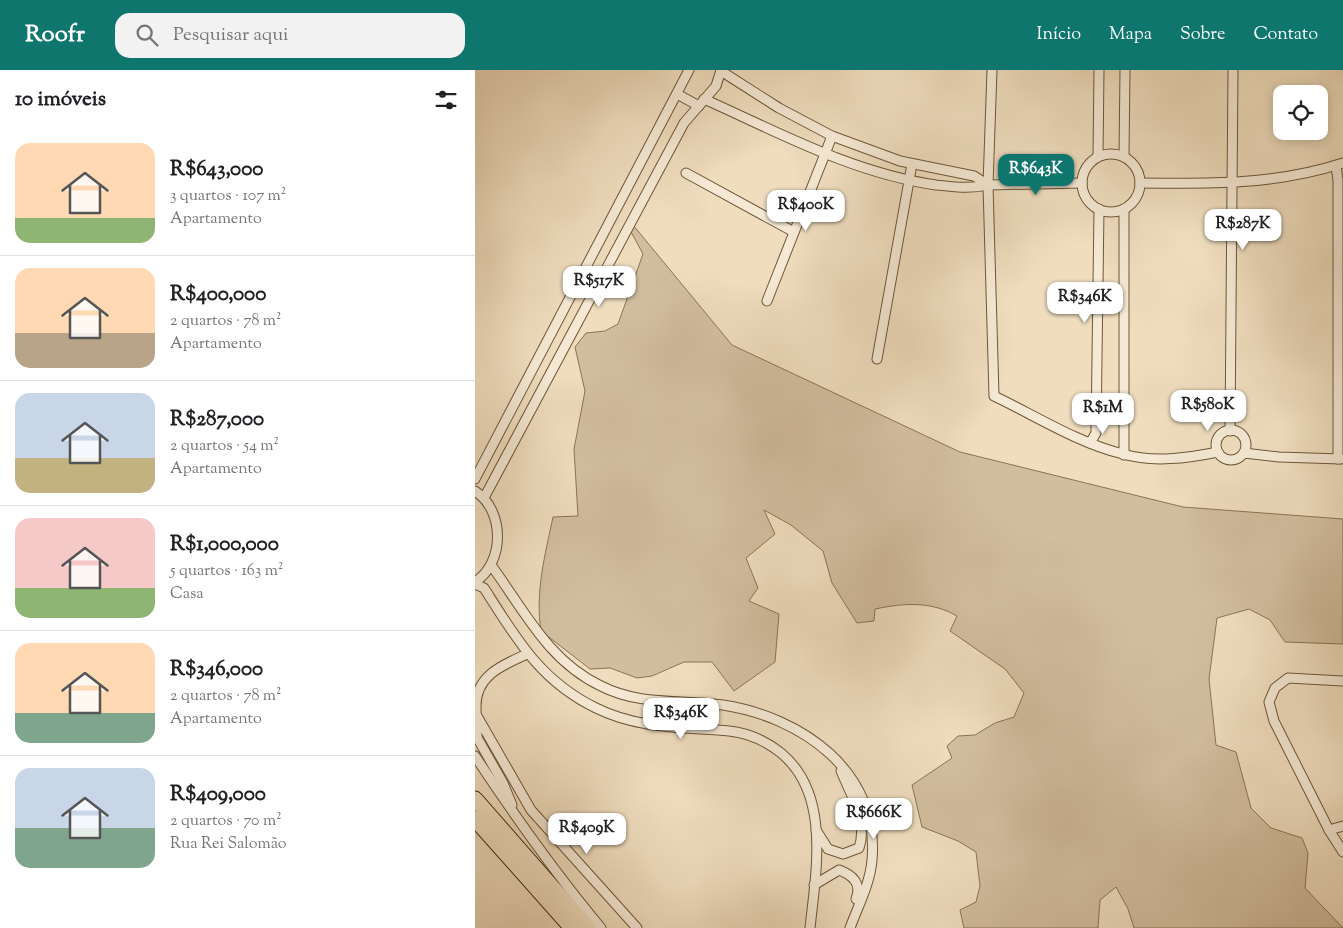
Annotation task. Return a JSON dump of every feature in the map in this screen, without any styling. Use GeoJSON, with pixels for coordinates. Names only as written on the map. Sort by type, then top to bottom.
{"type":"FeatureCollection","features":[{"type":"Feature","properties":{"kind":"main road"},"geometry":{"type":"LineString","coordinates":[[475,799],[588,928]]}},
{"type":"Feature","properties":{"kind":"main road"},"geometry":{"type":"LineString","coordinates":[[475,819],[572,928]]}},
{"type":"Feature","properties":{"kind":"street"},"geometry":{"type":"LineString","coordinates":[[475,479],[689,70]]}},
{"type":"Feature","properties":{"kind":"street"},"geometry":{"type":"LineString","coordinates":[[484,498],[684,123],[716,86],[721,70],[779,108],[832,136],[912,164],[974,176],[989,185]]}},
{"type":"Feature","properties":{"kind":"street"},"geometry":{"type":"LineString","coordinates":[[992,70],[989,185],[994,396],[1090,443],[1124,455],[1174,458],[1218,452],[1228,460],[1237,459],[1244,453],[1246,444],[1242,435],[1230,431],[1218,438],[1218,452]]}},
{"type":"Feature","properties":{"kind":"street"},"geometry":{"type":"LineString","coordinates":[[1098,157],[1099,70]]}},
{"type":"Feature","properties":{"kind":"street"},"geometry":{"type":"LineString","coordinates":[[1123,157],[1125,70]]}},
{"type":"Feature","properties":{"kind":"street"},"geometry":{"type":"LineString","coordinates":[[1230,431],[1233,70]]}},
{"type":"Feature","properties":{"kind":"street"},"geometry":{"type":"LineString","coordinates":[[677,94],[824,154],[907,180],[975,188],[989,185],[1082,183]]}},
{"type":"Feature","properties":{"kind":"street"},"geometry":{"type":"LineString","coordinates":[[767,301],[832,136]]}},
{"type":"Feature","properties":{"kind":"street"},"geometry":{"type":"LineString","coordinates":[[1111,154],[1123,157],[1134,165],[1140,183],[1134,201],[1124,209],[1111,212],[1099,209],[1085,196],[1082,183],[1085,171],[1098,157],[1111,154]]}},
{"type":"Feature","properties":{"kind":"street"},"geometry":{"type":"LineString","coordinates":[[877,360],[907,180],[912,164]]}},
{"type":"Feature","properties":{"kind":"street"},"geometry":{"type":"LineString","coordinates":[[1140,183],[1232,184],[1284,177],[1339,164],[1340,459],[1279,458],[1244,453]]}},
{"type":"Feature","properties":{"kind":"street"},"geometry":{"type":"LineString","coordinates":[[686,173],[794,232]]}},
{"type":"Feature","properties":{"kind":"street"},"geometry":{"type":"LineString","coordinates":[[1090,443],[1095,433],[1099,209]]}},
{"type":"Feature","properties":{"kind":"street"},"geometry":{"type":"LineString","coordinates":[[1124,209],[1124,455]]}},
{"type":"Feature","properties":{"kind":"street"},"geometry":{"type":"LineString","coordinates":[[475,491],[484,498],[493,515],[497,530],[497,546],[491,565],[486,573],[475,583],[483,588],[527,654],[570,693],[610,714],[657,726],[732,731],[766,742],[785,756],[806,784],[813,803],[816,830],[810,928]]}},
{"type":"Feature","properties":{"kind":"street"},"geometry":{"type":"LineString","coordinates":[[491,565],[543,642],[565,663],[589,680],[615,693],[643,700],[714,704],[758,714],[803,733],[834,757],[857,789],[870,826],[872,861],[866,887],[848,928]]}},
{"type":"Feature","properties":{"kind":"street"},"geometry":{"type":"LineString","coordinates":[[520,824],[503,783],[476,736],[476,705],[483,682],[492,671],[527,654]]}},
{"type":"Feature","properties":{"kind":"street"},"geometry":{"type":"LineString","coordinates":[[1343,681],[1288,678],[1275,688],[1269,702],[1274,721],[1329,830],[1343,852]]}},
{"type":"Feature","properties":{"kind":"street"},"geometry":{"type":"LineString","coordinates":[[477,716],[531,810],[637,928]]}},
{"type":"Feature","properties":{"kind":"street"},"geometry":{"type":"LineString","coordinates":[[475,756],[520,824],[562,882],[601,928]]}},
{"type":"Feature","properties":{"kind":"street"},"geometry":{"type":"LineString","coordinates":[[816,830],[828,849],[843,854],[859,848],[863,836],[855,802],[834,757]]}},
{"type":"Feature","properties":{"kind":"street"},"geometry":{"type":"LineString","coordinates":[[1329,830],[1343,826]]}},
{"type":"Feature","properties":{"kind":"street"},"geometry":{"type":"LineString","coordinates":[[814,886],[839,870],[847,873],[855,880],[859,891],[848,928]]}},
{"type":"Feature","properties":{"kind":"shaded area"},"geometry":{"type":"Polygon","coordinates":[[[633,225],[732,345],[960,452],[1183,507],[1343,519],[1343,644],[1285,642],[1270,620],[1249,609],[1217,618],[1209,679],[1216,745],[1236,752],[1251,808],[1271,828],[1302,838],[1308,853],[1305,888],[1343,928],[1134,928],[1128,909],[1116,887],[1100,900],[1098,928],[964,928],[960,910],[976,902],[980,886],[976,852],[958,841],[922,827],[912,785],[952,758],[947,746],[958,736],[975,735],[995,723],[1014,717],[1024,693],[1005,669],[950,631],[957,616],[947,611],[927,606],[896,605],[875,609],[874,621],[857,623],[832,583],[823,551],[791,525],[764,510],[775,534],[746,558],[758,588],[749,601],[779,614],[775,662],[734,691],[712,662],[684,662],[652,676],[637,678],[610,668],[590,669],[541,631],[539,616],[540,588],[553,517],[578,516],[574,449],[585,391],[575,347],[586,333],[605,331],[618,324],[643,254],[630,230],[633,225]]]}}]}
